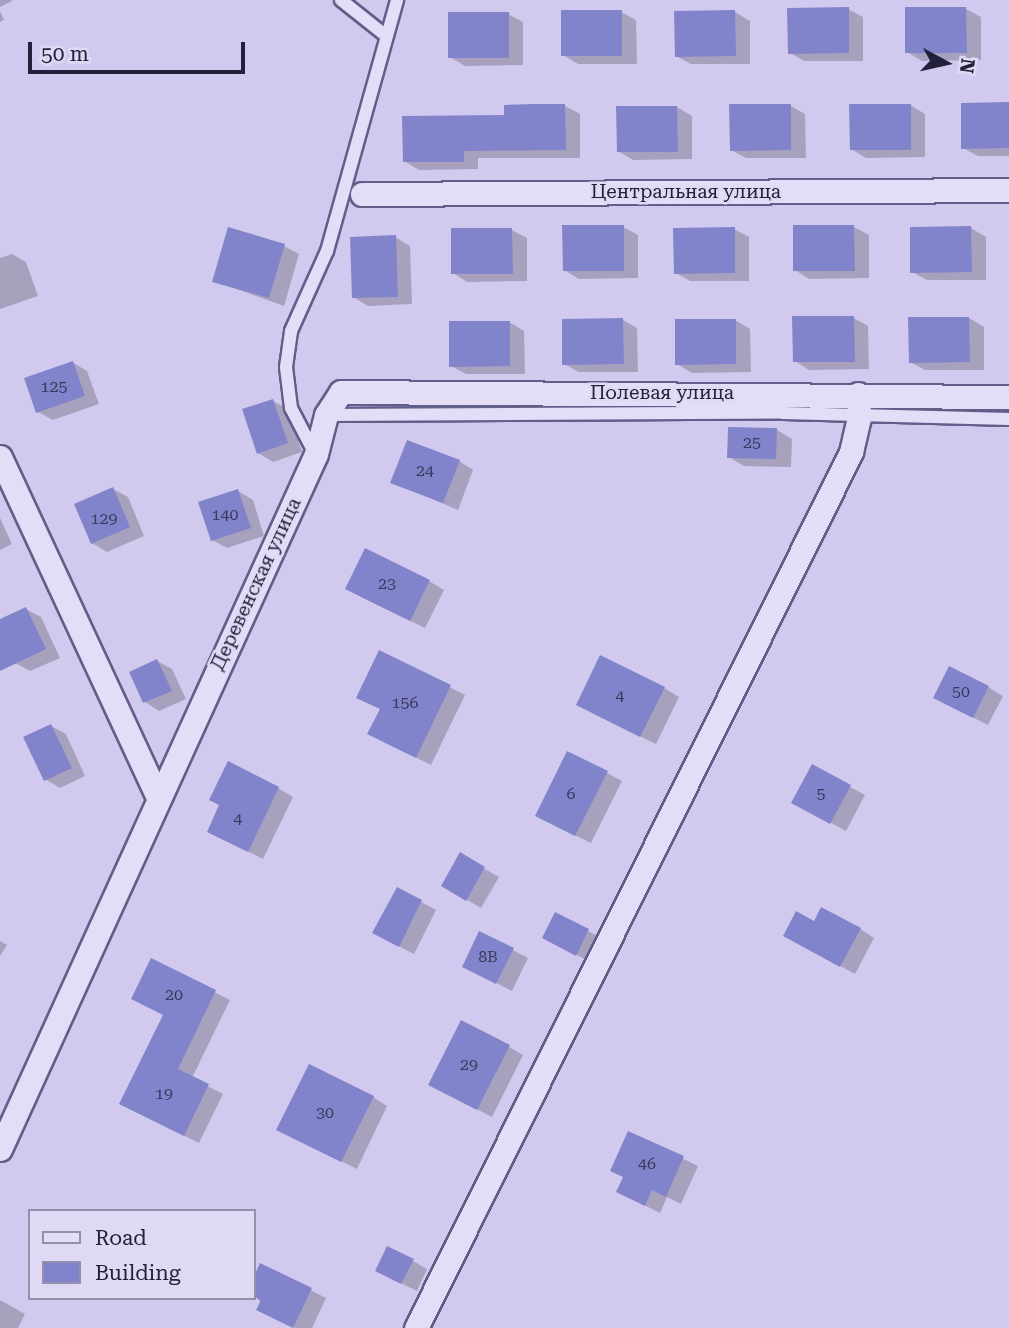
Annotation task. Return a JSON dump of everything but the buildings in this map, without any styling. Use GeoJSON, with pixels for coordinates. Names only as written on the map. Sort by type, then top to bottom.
{"type":"FeatureCollection","features":[{"type":"Feature","properties":{"kind":"street","name":"Центральная улица"},"geometry":{"type":"LineString","coordinates":[[362,194],[1009,190]]}},
{"type":"Feature","properties":{"kind":"street","name":"Полевая улица"},"geometry":{"type":"LineString","coordinates":[[326,415],[341,392],[1009,397]]}},
{"type":"Feature","properties":{"kind":"street"},"geometry":{"type":"LineString","coordinates":[[416,1328],[851,452],[859,418],[858,394]]}},
{"type":"Feature","properties":{"kind":"street","name":"Деревенская улица"},"geometry":{"type":"LineString","coordinates":[[0,1149],[316,454],[326,415]]}},
{"type":"Feature","properties":{"kind":"street"},"geometry":{"type":"LineString","coordinates":[[0,457],[158,798]]}},
{"type":"Feature","properties":{"kind":"lane"},"geometry":{"type":"LineString","coordinates":[[341,0],[385,35]]}},
{"type":"Feature","properties":{"kind":"lane"},"geometry":{"type":"LineString","coordinates":[[316,454],[291,408],[286,367],[291,331],[327,251],[385,35],[397,0]]}},
{"type":"Feature","properties":{"kind":"lane"},"geometry":{"type":"LineString","coordinates":[[326,415],[783,413],[859,418],[1009,419]]}}]}
